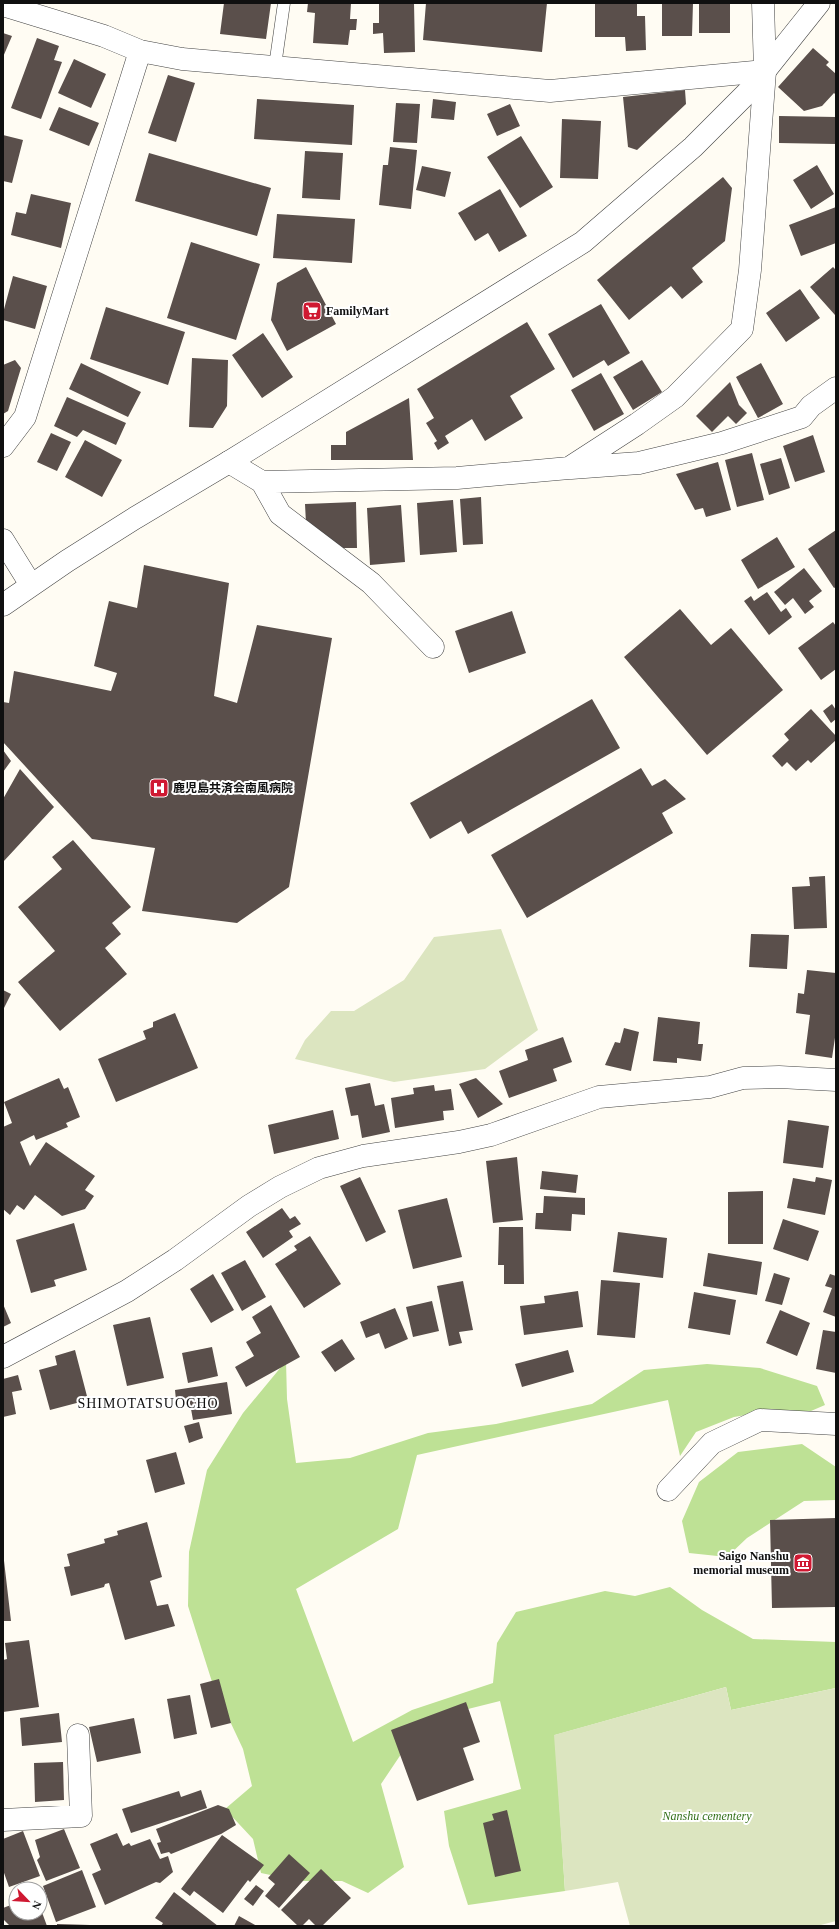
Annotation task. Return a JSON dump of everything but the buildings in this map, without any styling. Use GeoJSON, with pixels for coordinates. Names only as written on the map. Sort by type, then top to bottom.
{"type":"FeatureCollection","features":[{"type":"Feature","properties":{"kind":"street"},"geometry":{"type":"LineString","coordinates":[[3,3],[6,6],[104,36],[140,51],[182,59],[550,91],[764,71]]}},
{"type":"Feature","properties":{"kind":"street"},"geometry":{"type":"LineString","coordinates":[[569,468],[637,424],[675,397],[742,329],[750,270],[764,71],[763,3]]}},
{"type":"Feature","properties":{"kind":"street"},"geometry":{"type":"LineString","coordinates":[[3,606],[32,585],[135,518],[229,462],[583,242],[693,147],[748,92],[819,3]]}},
{"type":"Feature","properties":{"kind":"street"},"geometry":{"type":"LineString","coordinates":[[3,446],[25,418],[140,51]]}},
{"type":"Feature","properties":{"kind":"street"},"geometry":{"type":"LineString","coordinates":[[262,482],[457,478],[639,463],[722,443],[802,417],[811,406],[836,388]]}},
{"type":"Feature","properties":{"kind":"street"},"geometry":{"type":"LineString","coordinates":[[229,462],[262,482],[280,514],[371,583],[433,647]]}},
{"type":"Feature","properties":{"kind":"street"},"geometry":{"type":"LineString","coordinates":[[3,540],[32,585]]}},
{"type":"Feature","properties":{"kind":"street"},"geometry":{"type":"LineString","coordinates":[[3,1357],[127,1291],[175,1260],[249,1206],[280,1187],[319,1168],[363,1156],[459,1142],[491,1135],[599,1097],[710,1087],[742,1078],[780,1077],[836,1080]]}},
{"type":"Feature","properties":{"kind":"street"},"geometry":{"type":"LineString","coordinates":[[668,1490],[712,1443],[760,1420],[836,1424]]}},
{"type":"Feature","properties":{"kind":"street"},"geometry":{"type":"LineString","coordinates":[[3,1820],[81,1816],[78,1735]]}},
{"type":"Feature","properties":{"kind":"lane"},"geometry":{"type":"LineString","coordinates":[[275,66],[284,3]]}},
{"type":"Feature","properties":{"kind":"green space"},"geometry":{"type":"Polygon","coordinates":[[[501,929],[538,1030],[485,1069],[394,1082],[295,1059],[305,1040],[331,1011],[354,1011],[404,980],[434,937],[501,929]]]}},
{"type":"Feature","properties":{"kind":"green space"},"geometry":{"type":"Polygon","coordinates":[[[286,1361],[287,1399],[296,1463],[350,1458],[428,1433],[496,1424],[592,1404],[644,1370],[707,1364],[760,1368],[817,1386],[825,1405],[804,1414],[770,1411],[734,1417],[696,1432],[680,1456],[668,1400],[417,1455],[398,1529],[296,1589],[353,1742],[412,1710],[493,1683],[497,1643],[516,1612],[605,1591],[635,1596],[670,1587],[702,1610],[753,1639],[836,1642],[836,1688],[731,1710],[726,1687],[555,1735],[565,1891],[468,1905],[449,1846],[444,1811],[521,1789],[500,1701],[424,1720],[381,1784],[404,1867],[368,1893],[342,1881],[299,1881],[261,1873],[253,1839],[225,1809],[252,1786],[243,1749],[213,1685],[188,1606],[189,1552],[207,1470],[243,1413],[286,1361]]]}},
{"type":"Feature","properties":{"kind":"green space"},"geometry":{"type":"Polygon","coordinates":[[[802,1444],[836,1467],[836,1500],[804,1501],[747,1538],[727,1557],[689,1553],[682,1521],[699,1482],[738,1452],[802,1444]]]}},
{"type":"Feature","properties":{"kind":"green space","name":"Nanshu cementery"},"geometry":{"type":"Polygon","coordinates":[[[726,1687],[731,1710],[836,1688],[836,1921],[817,1926],[630,1926],[618,1882],[565,1891],[554,1735],[726,1687]]]}},
{"type":"Feature","properties":{"kind":"place","name":"FamilyMart"},"geometry":{"type":"Point","coordinates":[312,311]}},
{"type":"Feature","properties":{"kind":"place","name":"鹿児島共済会南風病院"},"geometry":{"type":"Point","coordinates":[159,788]}},
{"type":"Feature","properties":{"kind":"place","name":"Saigo Nanshu memorial museum"},"geometry":{"type":"Point","coordinates":[803,1563]}},
{"type":"Feature","properties":{"kind":"district","name":"SHIMOTATSUOCHO"},"geometry":{"type":"Point","coordinates":[148,1403]}}]}
